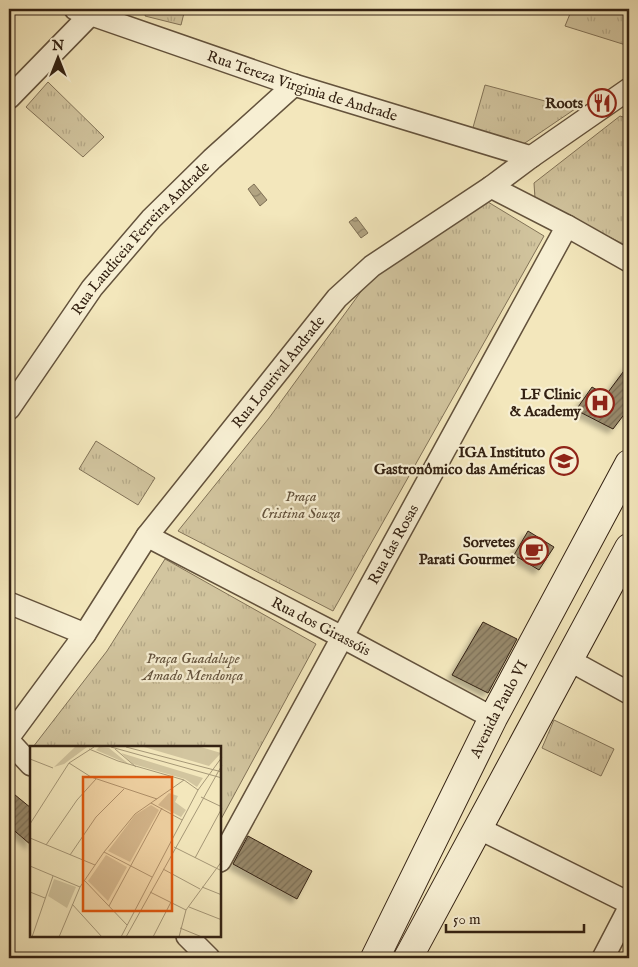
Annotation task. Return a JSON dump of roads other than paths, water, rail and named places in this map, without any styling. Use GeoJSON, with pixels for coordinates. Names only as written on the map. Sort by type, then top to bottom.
{"type":"FeatureCollection","features":[{"type":"Feature","properties":{"kind":"main road","name":"Avenida Paulo VI"},"geometry":{"type":"LineString","coordinates":[[374,958],[493,718],[629,464]]}},
{"type":"Feature","properties":{"kind":"main road"},"geometry":{"type":"LineString","coordinates":[[408,958],[629,548]]}},
{"type":"Feature","properties":{"kind":"street","name":"Rua Tereza Virginia de Andrade"},"geometry":{"type":"LineString","coordinates":[[82,12],[294,85],[531,157]]}},
{"type":"Feature","properties":{"kind":"street"},"geometry":{"type":"LineString","coordinates":[[9,98],[82,12]]}},
{"type":"Feature","properties":{"kind":"street","name":"Rua Laudiceia Ferreira Andrade"},"geometry":{"type":"LineString","coordinates":[[9,409],[92,288],[151,219],[212,159],[294,85]]}},
{"type":"Feature","properties":{"kind":"street","name":"Rua Lourival Andrade"},"geometry":{"type":"LineString","coordinates":[[9,739],[85,634],[147,536],[337,298],[372,266],[490,187],[629,89]]}},
{"type":"Feature","properties":{"kind":"street"},"geometry":{"type":"LineString","coordinates":[[490,187],[567,226],[629,261]]}},
{"type":"Feature","properties":{"kind":"street","name":"Rua das Rosas"},"geometry":{"type":"LineString","coordinates":[[221,859],[567,226]]}},
{"type":"Feature","properties":{"kind":"street","name":"Rua dos Girassóis"},"geometry":{"type":"LineString","coordinates":[[147,536],[493,718]]}},
{"type":"Feature","properties":{"kind":"street"},"geometry":{"type":"LineString","coordinates":[[9,603],[85,634]]}},
{"type":"Feature","properties":{"kind":"street"},"geometry":{"type":"LineString","coordinates":[[569,660],[629,693]]}},
{"type":"Feature","properties":{"kind":"street"},"geometry":{"type":"LineString","coordinates":[[9,739],[30,764]]}},
{"type":"Feature","properties":{"kind":"street"},"geometry":{"type":"LineString","coordinates":[[478,828],[629,902]]}},
{"type":"Feature","properties":{"kind":"street"},"geometry":{"type":"LineString","coordinates":[[603,958],[629,908]]}},
{"type":"Feature","properties":{"kind":"street"},"geometry":{"type":"LineString","coordinates":[[188,937],[208,958]]}},
{"type":"Feature","properties":{"kind":"water"},"geometry":{"type":"Polygon","coordinates":[[[254,184],[267,200],[260,206],[248,189],[254,184]]]}},
{"type":"Feature","properties":{"kind":"water"},"geometry":{"type":"Polygon","coordinates":[[[356,217],[368,233],[361,238],[349,222],[356,217]]]}},
{"type":"Feature","properties":{"kind":"place","name":"Roots"},"geometry":{"type":"Point","coordinates":[602,103]}},
{"type":"Feature","properties":{"kind":"place","name":"LF Clinic & Academy"},"geometry":{"type":"Point","coordinates":[600,403]}},
{"type":"Feature","properties":{"kind":"place","name":"IGA Instituto Gastronômico das Américas"},"geometry":{"type":"Point","coordinates":[564,461]}},
{"type":"Feature","properties":{"kind":"place","name":"Sorvetes Parati Gourmet"},"geometry":{"type":"Point","coordinates":[534,551]}},
{"type":"Feature","properties":{"kind":"park label","name":"Praça Cristina Souza"},"geometry":{"type":"Point","coordinates":[301,504]}},
{"type":"Feature","properties":{"kind":"park label","name":"Praça Guadalupe Amado Mendonça"},"geometry":{"type":"Point","coordinates":[193,666]}}]}
